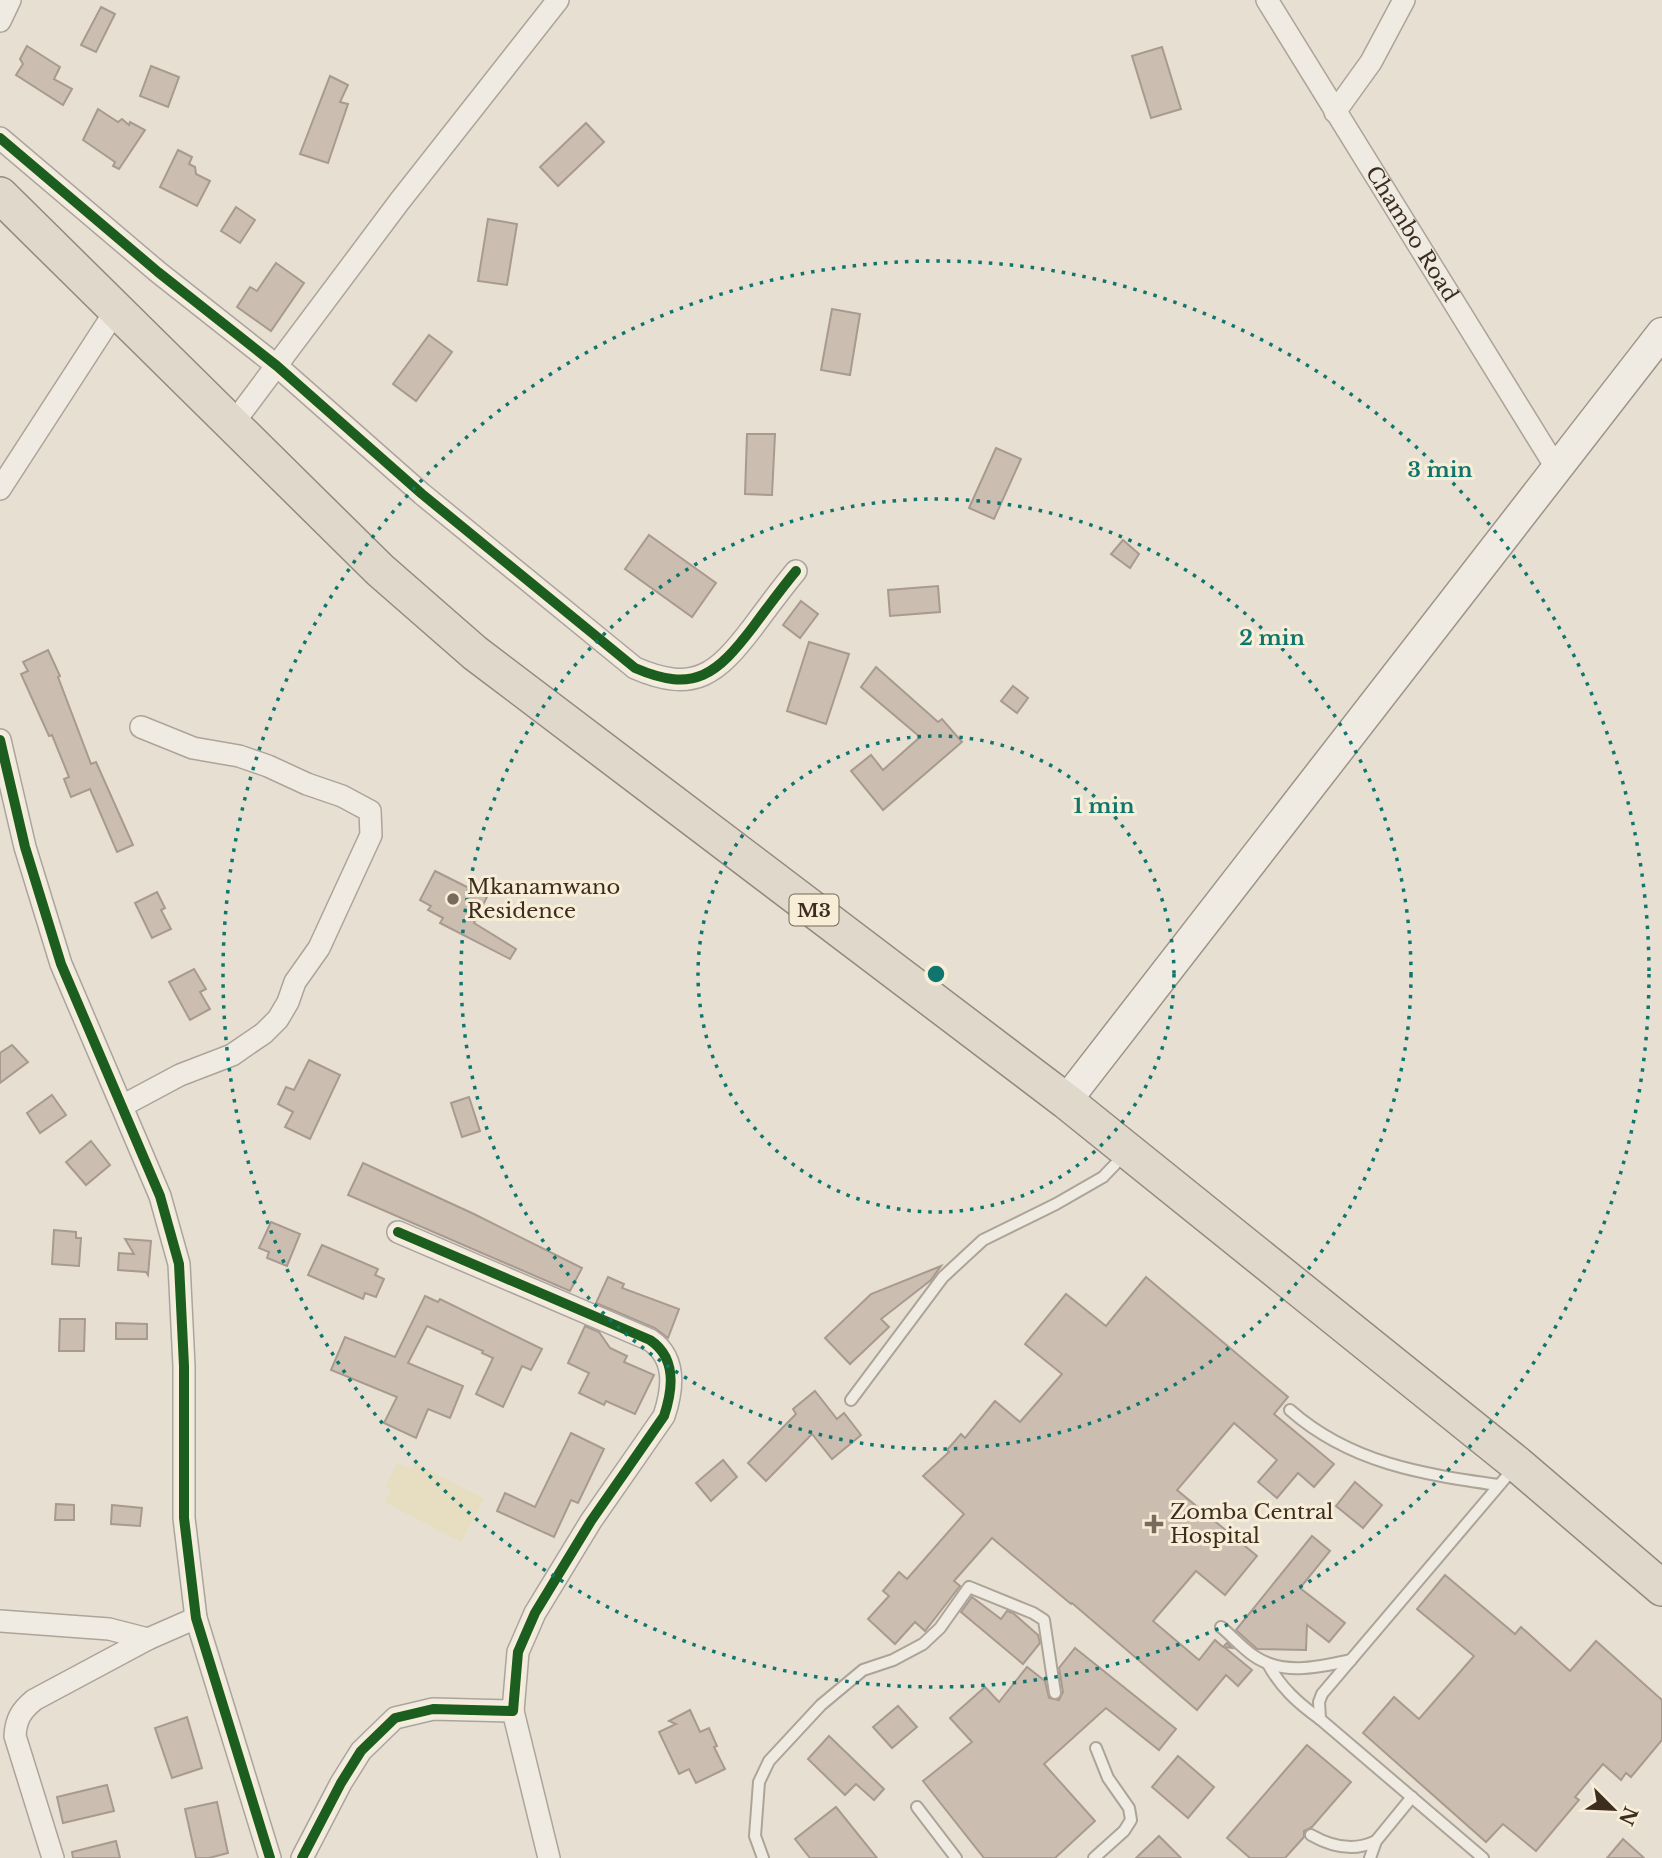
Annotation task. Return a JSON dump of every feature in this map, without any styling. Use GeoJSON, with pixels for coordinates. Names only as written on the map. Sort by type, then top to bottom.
{"type":"FeatureCollection","features":[{"type":"Feature","properties":{"kind":"highway","name":"M3"},"geometry":{"type":"LineString","coordinates":[[0,195],[380,570],[475,653],[1066,1101],[1508,1474],[1662,1588]]}},
{"type":"Feature","properties":{"kind":"main road"},"geometry":{"type":"LineString","coordinates":[[1066,1101],[1662,333]]}},
{"type":"Feature","properties":{"kind":"street"},"geometry":{"type":"LineString","coordinates":[[0,21],[10,0]]}},
{"type":"Feature","properties":{"kind":"street"},"geometry":{"type":"LineString","coordinates":[[232,425],[399,202],[558,0]]}},
{"type":"Feature","properties":{"kind":"street","name":"Chambo Road"},"geometry":{"type":"LineString","coordinates":[[1267,0],[1557,468]]}},
{"type":"Feature","properties":{"kind":"street"},"geometry":{"type":"LineString","coordinates":[[1335,112],[1371,62],[1404,0]]}},
{"type":"Feature","properties":{"kind":"street"},"geometry":{"type":"LineString","coordinates":[[0,138],[158,272],[276,366],[422,494],[635,668],[655,677],[684,680],[703,675],[728,659],[796,570]]}},
{"type":"Feature","properties":{"kind":"street"},"geometry":{"type":"LineString","coordinates":[[0,489],[116,310]]}},
{"type":"Feature","properties":{"kind":"street"},"geometry":{"type":"LineString","coordinates":[[122,1106],[180,1075],[232,1055],[264,1033],[278,1019],[295,982],[319,948],[371,835],[372,821],[370,811],[342,796],[239,756],[194,748],[141,727]]}},
{"type":"Feature","properties":{"kind":"street"},"geometry":{"type":"LineString","coordinates":[[0,740],[25,847],[61,964],[160,1196],[179,1264],[184,1366],[184,1518],[196,1618],[270,1858]]}},
{"type":"Feature","properties":{"kind":"street"},"geometry":{"type":"LineString","coordinates":[[398,1232],[650,1340],[662,1348],[671,1369],[670,1396],[664,1416],[591,1521],[535,1613],[518,1652],[513,1711],[550,1858]]}},
{"type":"Feature","properties":{"kind":"street"},"geometry":{"type":"LineString","coordinates":[[53,1858],[15,1736],[15,1722],[23,1709],[34,1700],[148,1639],[196,1618]]}},
{"type":"Feature","properties":{"kind":"street"},"geometry":{"type":"LineString","coordinates":[[0,1621],[109,1629],[148,1639]]}},
{"type":"Feature","properties":{"kind":"street"},"geometry":{"type":"LineString","coordinates":[[302,1858],[361,1751],[395,1718],[433,1709],[513,1711]]}},
{"type":"Feature","properties":{"kind":"lane"},"geometry":{"type":"LineString","coordinates":[[850,1400],[943,1277],[983,1240],[1103,1177],[1128,1151]]}},
{"type":"Feature","properties":{"kind":"lane"},"geometry":{"type":"LineString","coordinates":[[1290,1410],[1322,1436],[1368,1457],[1447,1477],[1508,1474]]}},
{"type":"Feature","properties":{"kind":"lane"},"geometry":{"type":"LineString","coordinates":[[1320,1719],[1319,1702],[1322,1694],[1508,1474]]}},
{"type":"Feature","properties":{"kind":"lane"},"geometry":{"type":"LineString","coordinates":[[764,1858],[755,1836],[758,1782],[769,1761],[821,1705],[863,1670],[893,1660],[923,1644],[940,1628],[969,1587],[1044,1620],[1055,1693]]}},
{"type":"Feature","properties":{"kind":"lane"},"geometry":{"type":"LineString","coordinates":[[1221,1627],[1254,1656],[1268,1664],[1292,1669],[1351,1660]]}},
{"type":"Feature","properties":{"kind":"lane"},"geometry":{"type":"LineString","coordinates":[[1268,1664],[1289,1695],[1483,1858]]}},
{"type":"Feature","properties":{"kind":"lane"},"geometry":{"type":"LineString","coordinates":[[1094,1858],[1124,1831],[1131,1820],[1129,1808],[1108,1778],[1096,1748]]}},
{"type":"Feature","properties":{"kind":"lane"},"geometry":{"type":"LineString","coordinates":[[1370,1858],[1376,1841],[1412,1797]]}},
{"type":"Feature","properties":{"kind":"lane"},"geometry":{"type":"LineString","coordinates":[[917,1807],[956,1858]]}},
{"type":"Feature","properties":{"kind":"lane"},"geometry":{"type":"LineString","coordinates":[[1311,1835],[1323,1842],[1349,1848],[1363,1848],[1376,1841]]}},
{"type":"Feature","properties":{"kind":"shaded area"},"geometry":{"type":"Polygon","coordinates":[[[397,1463],[411,1469],[416,1463],[484,1499],[461,1542],[385,1502],[391,1492],[386,1487],[397,1463]]]}},
{"type":"Feature","properties":{"kind":"building"},"geometry":{"type":"Polygon","coordinates":[[[101,7],[115,14],[96,52],[81,45],[101,7]]]}},
{"type":"Feature","properties":{"kind":"building"},"geometry":{"type":"Polygon","coordinates":[[[27,46],[60,67],[54,79],[72,89],[63,105],[16,75],[23,64],[20,59],[27,46]]]}},
{"type":"Feature","properties":{"kind":"building"},"geometry":{"type":"Polygon","coordinates":[[[1162,47],[1181,109],[1151,118],[1132,56],[1162,47]]]}},
{"type":"Feature","properties":{"kind":"building"},"geometry":{"type":"Polygon","coordinates":[[[151,66],[179,77],[168,107],[140,96],[151,66]]]}},
{"type":"Feature","properties":{"kind":"building"},"geometry":{"type":"Polygon","coordinates":[[[330,76],[348,85],[340,102],[348,104],[328,163],[300,154],[330,76]]]}},
{"type":"Feature","properties":{"kind":"building"},"geometry":{"type":"Polygon","coordinates":[[[98,109],[118,122],[122,119],[129,125],[130,122],[145,130],[119,169],[113,166],[115,162],[83,140],[98,109]]]}},
{"type":"Feature","properties":{"kind":"building"},"geometry":{"type":"Polygon","coordinates":[[[586,123],[604,142],[558,186],[540,167],[586,123]]]}},
{"type":"Feature","properties":{"kind":"building"},"geometry":{"type":"Polygon","coordinates":[[[178,150],[192,157],[189,164],[195,167],[196,174],[210,181],[197,206],[160,187],[178,150]]]}},
{"type":"Feature","properties":{"kind":"building"},"geometry":{"type":"Polygon","coordinates":[[[236,207],[255,220],[240,243],[221,231],[236,207]]]}},
{"type":"Feature","properties":{"kind":"building"},"geometry":{"type":"Polygon","coordinates":[[[488,219],[517,224],[507,285],[478,281],[488,219]]]}},
{"type":"Feature","properties":{"kind":"building"},"geometry":{"type":"Polygon","coordinates":[[[276,263],[304,283],[271,331],[237,307],[250,287],[257,291],[276,263]]]}},
{"type":"Feature","properties":{"kind":"building"},"geometry":{"type":"Polygon","coordinates":[[[832,309],[860,314],[850,375],[821,370],[832,309]]]}},
{"type":"Feature","properties":{"kind":"building"},"geometry":{"type":"Polygon","coordinates":[[[429,335],[452,352],[416,401],[393,384],[429,335]]]}},
{"type":"Feature","properties":{"kind":"building"},"geometry":{"type":"Polygon","coordinates":[[[747,434],[775,434],[772,495],[745,494],[747,434]]]}},
{"type":"Feature","properties":{"kind":"building"},"geometry":{"type":"Polygon","coordinates":[[[996,448],[1021,459],[994,519],[969,508],[996,448]]]}},
{"type":"Feature","properties":{"kind":"building"},"geometry":{"type":"Polygon","coordinates":[[[649,535],[716,583],[692,617],[625,569],[649,535]]]}},
{"type":"Feature","properties":{"kind":"building"},"geometry":{"type":"Polygon","coordinates":[[[1123,540],[1139,554],[1130,568],[1111,554],[1123,540]]]}},
{"type":"Feature","properties":{"kind":"building"},"geometry":{"type":"Polygon","coordinates":[[[938,586],[940,612],[890,616],[888,590],[938,586]]]}},
{"type":"Feature","properties":{"kind":"building"},"geometry":{"type":"Polygon","coordinates":[[[801,601],[818,614],[800,638],[783,625],[801,601]]]}},
{"type":"Feature","properties":{"kind":"building"},"geometry":{"type":"Polygon","coordinates":[[[809,642],[849,654],[826,724],[787,711],[809,642]]]}},
{"type":"Feature","properties":{"kind":"building"},"geometry":{"type":"Polygon","coordinates":[[[48,650],[91,764],[96,762],[133,845],[117,852],[90,789],[71,797],[64,779],[69,777],[52,735],[49,736],[21,674],[28,671],[23,662],[48,650]]]}},
{"type":"Feature","properties":{"kind":"building"},"geometry":{"type":"Polygon","coordinates":[[[876,667],[938,722],[942,719],[962,742],[883,810],[851,771],[871,755],[883,770],[920,737],[861,687],[876,667]]]}},
{"type":"Feature","properties":{"kind":"building"},"geometry":{"type":"Polygon","coordinates":[[[1013,686],[1028,698],[1017,713],[1001,701],[1013,686]]]}},
{"type":"Feature","properties":{"kind":"building","name":"Mkanamwano Residence"},"geometry":{"type":"Polygon","coordinates":[[[435,871],[487,897],[474,923],[516,949],[510,959],[440,923],[443,918],[428,910],[431,906],[420,900],[435,871]]]}},
{"type":"Feature","properties":{"kind":"building"},"geometry":{"type":"Polygon","coordinates":[[[157,892],[165,908],[161,910],[171,929],[152,938],[135,903],[157,892]]]}},
{"type":"Feature","properties":{"kind":"building"},"geometry":{"type":"Polygon","coordinates":[[[194,969],[206,989],[200,992],[210,1009],[190,1020],[169,982],[194,969]]]}},
{"type":"Feature","properties":{"kind":"building"},"geometry":{"type":"Polygon","coordinates":[[[12,1045],[28,1062],[0,1083],[0,1053],[12,1045]]]}},
{"type":"Feature","properties":{"kind":"building"},"geometry":{"type":"Polygon","coordinates":[[[309,1060],[340,1075],[310,1139],[285,1127],[293,1112],[278,1104],[286,1087],[294,1090],[309,1060]]]}},
{"type":"Feature","properties":{"kind":"building"},"geometry":{"type":"Polygon","coordinates":[[[52,1095],[66,1115],[40,1133],[27,1113],[52,1095]]]}},
{"type":"Feature","properties":{"kind":"building"},"geometry":{"type":"Polygon","coordinates":[[[469,1097],[480,1131],[462,1137],[451,1103],[469,1097]]]}},
{"type":"Feature","properties":{"kind":"building"},"geometry":{"type":"Polygon","coordinates":[[[91,1141],[110,1165],[86,1185],[66,1162],[91,1141]]]}},
{"type":"Feature","properties":{"kind":"building"},"geometry":{"type":"Polygon","coordinates":[[[363,1163],[582,1268],[570,1291],[348,1195],[363,1163]]]}},
{"type":"Feature","properties":{"kind":"building"},"geometry":{"type":"Polygon","coordinates":[[[271,1222],[300,1234],[287,1266],[267,1258],[269,1252],[259,1248],[271,1222]]]}},
{"type":"Feature","properties":{"kind":"building"},"geometry":{"type":"Polygon","coordinates":[[[54,1230],[76,1232],[76,1238],[81,1238],[79,1266],[52,1264],[54,1230]]]}},
{"type":"Feature","properties":{"kind":"building"},"geometry":{"type":"Polygon","coordinates":[[[125,1239],[151,1241],[148,1275],[146,1272],[118,1270],[119,1253],[134,1254],[125,1239]]]}},
{"type":"Feature","properties":{"kind":"building"},"geometry":{"type":"Polygon","coordinates":[[[322,1245],[378,1269],[375,1275],[384,1279],[376,1297],[365,1293],[363,1299],[308,1275],[322,1245]]]}},
{"type":"Feature","properties":{"kind":"building"},"geometry":{"type":"Polygon","coordinates":[[[941,1266],[931,1280],[881,1319],[889,1327],[850,1364],[825,1338],[871,1294],[941,1266]]]}},
{"type":"Feature","properties":{"kind":"building"},"geometry":{"type":"Polygon","coordinates":[[[608,1277],[624,1284],[622,1288],[679,1309],[668,1338],[655,1328],[596,1303],[608,1277]]]}},
{"type":"Feature","properties":{"kind":"building"},"geometry":{"type":"Polygon","coordinates":[[[1146,1277],[1288,1397],[1274,1414],[1334,1464],[1314,1487],[1298,1473],[1277,1498],[1258,1482],[1277,1460],[1234,1423],[1177,1490],[1257,1556],[1225,1595],[1196,1571],[1153,1621],[1199,1660],[1215,1640],[1223,1647],[1227,1643],[1232,1648],[1224,1647],[1252,1670],[1238,1686],[1226,1675],[1197,1710],[992,1538],[954,1581],[960,1586],[925,1631],[915,1622],[895,1644],[868,1619],[889,1596],[883,1591],[899,1572],[907,1579],[964,1514],[923,1476],[949,1452],[947,1450],[961,1434],[965,1438],[995,1401],[1020,1422],[1062,1374],[1025,1344],[1066,1294],[1106,1326],[1146,1277]]]}},
{"type":"Feature","properties":{"kind":"building"},"geometry":{"type":"Polygon","coordinates":[[[425,1296],[438,1302],[440,1299],[542,1349],[531,1370],[522,1366],[503,1407],[476,1394],[493,1358],[427,1326],[408,1363],[463,1386],[450,1418],[428,1409],[416,1438],[384,1423],[397,1397],[331,1370],[345,1337],[395,1357],[425,1296]]]}},
{"type":"Feature","properties":{"kind":"building"},"geometry":{"type":"Polygon","coordinates":[[[60,1319],[85,1319],[84,1351],[59,1351],[60,1319]]]}},
{"type":"Feature","properties":{"kind":"building"},"geometry":{"type":"Polygon","coordinates":[[[116,1323],[147,1324],[147,1339],[116,1339],[116,1323]]]}},
{"type":"Feature","properties":{"kind":"building"},"geometry":{"type":"Polygon","coordinates":[[[585,1326],[599,1332],[610,1348],[627,1356],[624,1362],[654,1375],[635,1414],[606,1401],[604,1405],[579,1393],[589,1373],[568,1363],[585,1326]]]}},
{"type":"Feature","properties":{"kind":"building"},"geometry":{"type":"Polygon","coordinates":[[[815,1391],[837,1419],[844,1413],[861,1435],[832,1459],[812,1434],[766,1481],[748,1463],[796,1414],[793,1409],[815,1391]]]}},
{"type":"Feature","properties":{"kind":"building"},"geometry":{"type":"Polygon","coordinates":[[[571,1433],[604,1449],[578,1503],[571,1500],[554,1537],[497,1511],[505,1493],[535,1507],[571,1433]]]}},
{"type":"Feature","properties":{"kind":"building"},"geometry":{"type":"Polygon","coordinates":[[[723,1460],[737,1477],[711,1501],[696,1483],[723,1460]]]}},
{"type":"Feature","properties":{"kind":"building"},"geometry":{"type":"Polygon","coordinates":[[[1355,1482],[1382,1505],[1363,1528],[1336,1506],[1355,1482]]]}},
{"type":"Feature","properties":{"kind":"building"},"geometry":{"type":"Polygon","coordinates":[[[56,1504],[74,1505],[74,1520],[55,1520],[56,1504]]]}},
{"type":"Feature","properties":{"kind":"building"},"geometry":{"type":"Polygon","coordinates":[[[112,1505],[142,1508],[140,1526],[111,1524],[112,1505]]]}},
{"type":"Feature","properties":{"kind":"building"},"geometry":{"type":"Polygon","coordinates":[[[1312,1536],[1330,1551],[1300,1588],[1345,1623],[1329,1642],[1307,1625],[1306,1650],[1257,1649],[1236,1630],[1312,1536]]]}},
{"type":"Feature","properties":{"kind":"building"},"geometry":{"type":"Polygon","coordinates":[[[1445,1575],[1515,1634],[1521,1627],[1570,1671],[1596,1641],[1662,1700],[1662,1740],[1631,1777],[1626,1773],[1621,1780],[1603,1764],[1575,1797],[1579,1800],[1536,1851],[1503,1824],[1486,1842],[1363,1733],[1394,1697],[1419,1719],[1474,1656],[1417,1609],[1445,1575]]]}},
{"type":"Feature","properties":{"kind":"building"},"geometry":{"type":"Polygon","coordinates":[[[972,1597],[1001,1619],[1007,1611],[1013,1613],[1038,1635],[1040,1643],[1023,1664],[961,1612],[972,1597]]]}},
{"type":"Feature","properties":{"kind":"building"},"geometry":{"type":"Polygon","coordinates":[[[1075,1648],[1176,1729],[1159,1750],[1106,1708],[1044,1764],[1095,1821],[1055,1858],[984,1858],[923,1781],[972,1742],[950,1718],[985,1687],[999,1702],[1027,1667],[1045,1681],[1049,1698],[1059,1700],[1063,1692],[1059,1668],[1075,1648]]]}},
{"type":"Feature","properties":{"kind":"building"},"geometry":{"type":"Polygon","coordinates":[[[898,1706],[917,1727],[892,1748],[873,1727],[898,1706]]]}},
{"type":"Feature","properties":{"kind":"building"},"geometry":{"type":"Polygon","coordinates":[[[690,1710],[700,1732],[709,1728],[717,1746],[714,1747],[725,1769],[696,1783],[689,1769],[679,1774],[659,1732],[676,1724],[669,1721],[690,1710]]]}},
{"type":"Feature","properties":{"kind":"building"},"geometry":{"type":"Polygon","coordinates":[[[187,1717],[202,1768],[172,1778],[155,1728],[187,1717]]]}},
{"type":"Feature","properties":{"kind":"building"},"geometry":{"type":"Polygon","coordinates":[[[829,1736],[884,1789],[874,1800],[856,1784],[845,1795],[808,1759],[829,1736]]]}},
{"type":"Feature","properties":{"kind":"building"},"geometry":{"type":"Polygon","coordinates":[[[1307,1745],[1351,1782],[1312,1827],[1304,1831],[1304,1837],[1285,1858],[1250,1858],[1227,1838],[1307,1745]]]}},
{"type":"Feature","properties":{"kind":"building"},"geometry":{"type":"Polygon","coordinates":[[[1178,1756],[1214,1787],[1188,1818],[1152,1787],[1178,1756]]]}},
{"type":"Feature","properties":{"kind":"building"},"geometry":{"type":"Polygon","coordinates":[[[107,1785],[114,1811],[63,1823],[57,1797],[107,1785]]]}},
{"type":"Feature","properties":{"kind":"building"},"geometry":{"type":"Polygon","coordinates":[[[217,1802],[228,1853],[196,1858],[185,1809],[217,1802]]]}},
{"type":"Feature","properties":{"kind":"building"},"geometry":{"type":"Polygon","coordinates":[[[836,1807],[877,1858],[810,1858],[795,1839],[836,1807]]]}},
{"type":"Feature","properties":{"kind":"building"},"geometry":{"type":"Polygon","coordinates":[[[1159,1836],[1181,1858],[1136,1858],[1159,1836]]]}},
{"type":"Feature","properties":{"kind":"building"},"geometry":{"type":"Polygon","coordinates":[[[1623,1839],[1644,1858],[1607,1858],[1623,1839]]]}},
{"type":"Feature","properties":{"kind":"building"},"geometry":{"type":"Polygon","coordinates":[[[116,1841],[120,1858],[73,1858],[72,1852],[116,1841]]]}},
{"type":"Feature","properties":{"kind":"cycle path"},"geometry":{"type":"LineString","coordinates":[[0,138],[158,272],[277,366],[422,494],[635,668],[674,679],[703,675],[728,657],[796,571]]}},
{"type":"Feature","properties":{"kind":"cycle path"},"geometry":{"type":"LineString","coordinates":[[0,740],[25,847],[61,964],[160,1196],[179,1264],[184,1366],[184,1518],[196,1618],[270,1858]]}},
{"type":"Feature","properties":{"kind":"cycle path"},"geometry":{"type":"LineString","coordinates":[[302,1858],[361,1751],[395,1718],[433,1709],[513,1711],[518,1652],[535,1613],[591,1521],[664,1416],[671,1385],[665,1356],[650,1340],[398,1232]]}},
{"type":"Feature","properties":{"kind":"place","name":"Mkanamwano Residence"},"geometry":{"type":"Point","coordinates":[453,899]}},
{"type":"Feature","properties":{"kind":"place","name":"Zomba Central Hospital"},"geometry":{"type":"Point","coordinates":[1154,1524]}}]}
